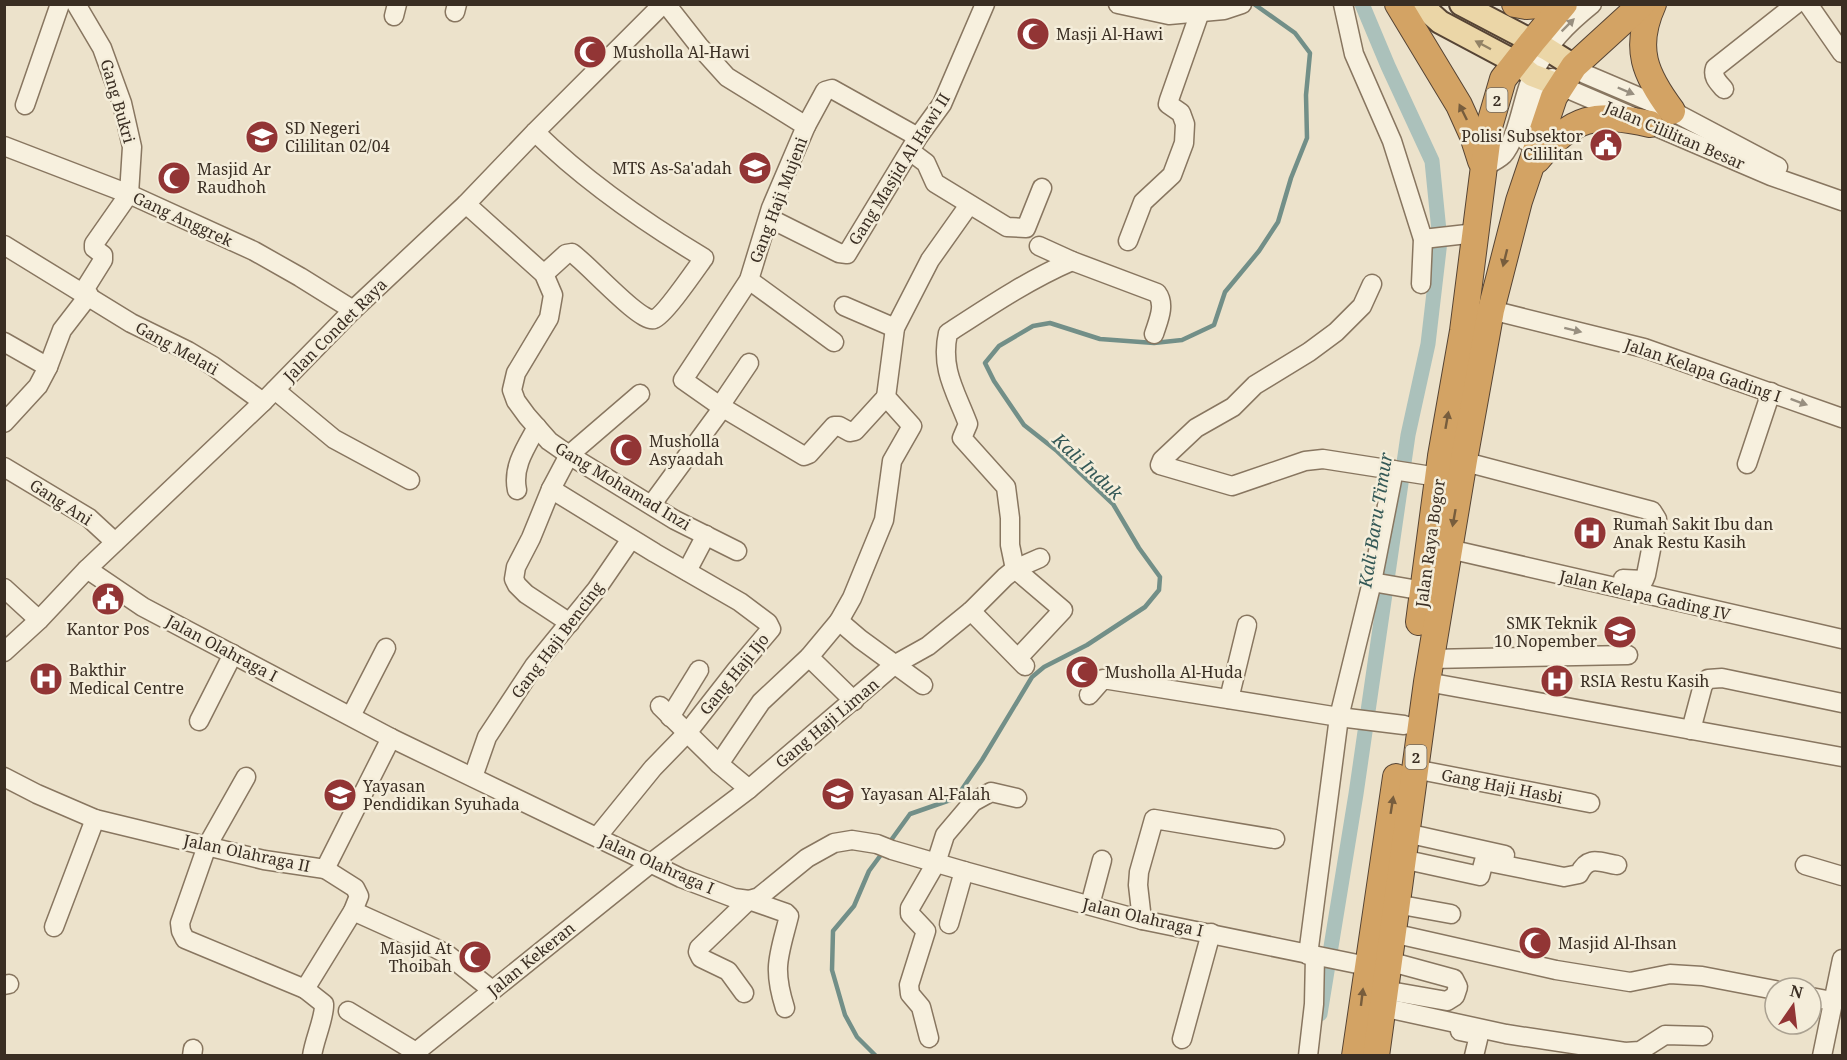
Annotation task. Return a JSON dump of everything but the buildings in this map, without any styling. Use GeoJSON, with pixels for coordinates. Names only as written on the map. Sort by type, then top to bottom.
{"type":"FeatureCollection","features":[{"type":"Feature","properties":{"kind":"highway"},"geometry":{"type":"LineString","coordinates":[[1398,4],[1459,105],[1473,136],[1483,167]]}},
{"type":"Feature","properties":{"kind":"highway"},"geometry":{"type":"LineString","coordinates":[[1515,4],[1526,6],[1553,4]]}},
{"type":"Feature","properties":{"kind":"highway","name":"2"},"geometry":{"type":"LineString","coordinates":[[1547,66],[1564,4]]}},
{"type":"Feature","properties":{"kind":"highway","name":"2"},"geometry":{"type":"LineString","coordinates":[[1547,66],[1642,4]]}},
{"type":"Feature","properties":{"kind":"highway"},"geometry":{"type":"LineString","coordinates":[[1653,4],[1644,28],[1643,58],[1651,82],[1672,111]]}},
{"type":"Feature","properties":{"kind":"highway","name":"Jalan Raya Bogor"},"geometry":{"type":"LineString","coordinates":[[1355,1056],[1377,963],[1404,725],[1424,591],[1448,465],[1463,331],[1465,235],[1483,167],[1489,127],[1503,79],[1547,66],[1554,97],[1528,171],[1448,465],[1449,549],[1414,769],[1392,933],[1377,963],[1382,1004],[1376,1056]]}},
{"type":"Feature","properties":{"kind":"highway"},"geometry":{"type":"LineString","coordinates":[[1528,171],[1561,133],[1577,123],[1614,118],[1650,124]]}},
{"type":"Feature","properties":{"kind":"main road"},"geometry":{"type":"LineString","coordinates":[[1420,4],[1440,22],[1547,66]]}},
{"type":"Feature","properties":{"kind":"main road"},"geometry":{"type":"LineString","coordinates":[[1461,4],[1547,66]]}},
{"type":"Feature","properties":{"kind":"street"},"geometry":{"type":"LineString","coordinates":[[25,105],[60,4]]}},
{"type":"Feature","properties":{"kind":"street","name":"Gang Bukri"},"geometry":{"type":"LineString","coordinates":[[76,4],[102,48],[122,103],[132,147],[129,194]]}},
{"type":"Feature","properties":{"kind":"street","name":"Gang Haji Mujeni"},"geometry":{"type":"LineString","coordinates":[[665,4],[727,77],[806,126],[769,218],[749,280],[683,380],[719,410]]}},
{"type":"Feature","properties":{"kind":"street","name":"Jalan Condet Raya"},"geometry":{"type":"LineString","coordinates":[[4,652],[39,620],[87,568],[269,396],[353,310],[466,204],[535,132],[665,4]]}},
{"type":"Feature","properties":{"kind":"street","name":"Gang Masjid Al Hawi II"},"geometry":{"type":"LineString","coordinates":[[769,218],[839,253],[847,254],[914,144],[942,104],[985,4]]}},
{"type":"Feature","properties":{"kind":"street"},"geometry":{"type":"LineString","coordinates":[[1118,4],[1169,15],[1224,10],[1242,4]]}},
{"type":"Feature","properties":{"kind":"street"},"geometry":{"type":"LineString","coordinates":[[1343,4],[1354,54],[1392,141],[1426,239],[1421,284]]}},
{"type":"Feature","properties":{"kind":"street"},"geometry":{"type":"LineString","coordinates":[[1547,66],[1568,23],[1592,4]]}},
{"type":"Feature","properties":{"kind":"street"},"geometry":{"type":"LineString","coordinates":[[1547,66],[1575,49],[1625,4]]}},
{"type":"Feature","properties":{"kind":"street"},"geometry":{"type":"LineString","coordinates":[[1724,89],[1715,78],[1713,73],[1715,68],[1796,4]]}},
{"type":"Feature","properties":{"kind":"street"},"geometry":{"type":"LineString","coordinates":[[1808,4],[1842,53]]}},
{"type":"Feature","properties":{"kind":"street"},"geometry":{"type":"LineString","coordinates":[[1128,241],[1143,202],[1172,175],[1184,143],[1185,124],[1180,114],[1168,104],[1200,12]]}},
{"type":"Feature","properties":{"kind":"street","name":"Jalan Cililitan Besar"},"geometry":{"type":"LineString","coordinates":[[1547,66],[1585,74],[1672,111],[1819,191]]}},
{"type":"Feature","properties":{"kind":"street","name":"Jalan Cililitan Besar"},"geometry":{"type":"LineString","coordinates":[[1547,66],[1650,124],[1771,176],[1842,201]]}},
{"type":"Feature","properties":{"kind":"street"},"geometry":{"type":"LineString","coordinates":[[806,126],[825,91],[832,89],[914,144],[935,183],[1007,227],[1026,228],[1042,188]]}},
{"type":"Feature","properties":{"kind":"street"},"geometry":{"type":"LineString","coordinates":[[466,204],[544,274],[566,254],[573,253],[647,319],[656,319],[704,258],[665,235],[576,169],[535,132]]}},
{"type":"Feature","properties":{"kind":"street","name":"Gang Anggrek"},"geometry":{"type":"LineString","coordinates":[[4,146],[129,194],[254,251],[353,310]]}},
{"type":"Feature","properties":{"kind":"street"},"geometry":{"type":"LineString","coordinates":[[4,423],[38,386],[62,330],[86,294],[103,260],[103,255],[94,248],[94,244],[129,194]]}},
{"type":"Feature","properties":{"kind":"street"},"geometry":{"type":"LineString","coordinates":[[719,410],[804,456],[809,454],[834,426],[850,432],[855,431],[886,397],[895,328],[930,260],[969,205]]}},
{"type":"Feature","properties":{"kind":"street"},"geometry":{"type":"LineString","coordinates":[[1426,239],[1465,235]]}},
{"type":"Feature","properties":{"kind":"street","name":"Gang Melati"},"geometry":{"type":"LineString","coordinates":[[4,245],[131,323],[188,351],[269,396],[334,439],[410,480]]}},
{"type":"Feature","properties":{"kind":"street"},"geometry":{"type":"LineString","coordinates":[[1040,246],[1072,261],[1158,293],[1162,307],[1154,334]]}},
{"type":"Feature","properties":{"kind":"street"},"geometry":{"type":"LineString","coordinates":[[971,611],[1022,662],[1063,610],[1015,569],[1010,545],[1010,518],[1006,487],[962,438],[968,424],[948,378],[945,359],[948,333],[1040,275],[1072,261]]}},
{"type":"Feature","properties":{"kind":"street","name":"Gang Mohamad Inzi"},"geometry":{"type":"LineString","coordinates":[[544,274],[553,295],[549,318],[516,373],[512,390],[516,401],[549,441],[569,455],[675,520],[737,551]]}},
{"type":"Feature","properties":{"kind":"street"},"geometry":{"type":"LineString","coordinates":[[749,280],[834,342]]}},
{"type":"Feature","properties":{"kind":"street"},"geometry":{"type":"LineString","coordinates":[[1372,284],[1362,306],[1336,332],[1309,352],[1255,385],[1233,407],[1196,428],[1162,460],[1160,465],[1232,486],[1313,460],[1347,462],[1401,471],[1448,465],[1652,511],[1657,519],[1644,580],[1623,579]]}},
{"type":"Feature","properties":{"kind":"street"},"geometry":{"type":"LineString","coordinates":[[844,306],[895,328]]}},
{"type":"Feature","properties":{"kind":"street","name":"Jalan Kelapa Gading I"},"geometry":{"type":"LineString","coordinates":[[1491,310],[1644,348],[1842,418]]}},
{"type":"Feature","properties":{"kind":"street"},"geometry":{"type":"LineString","coordinates":[[7,349],[48,367]]}},
{"type":"Feature","properties":{"kind":"street"},"geometry":{"type":"LineString","coordinates":[[652,504],[719,410],[748,363]]}},
{"type":"Feature","properties":{"kind":"street"},"geometry":{"type":"LineString","coordinates":[[1747,464],[1771,393]]}},
{"type":"Feature","properties":{"kind":"street"},"geometry":{"type":"LineString","coordinates":[[570,623],[526,594],[514,579],[516,567],[569,455],[640,394]]}},
{"type":"Feature","properties":{"kind":"street"},"geometry":{"type":"LineString","coordinates":[[718,765],[760,702],[809,657],[839,621],[852,598],[884,520],[892,461],[912,426],[886,397]]}},
{"type":"Feature","properties":{"kind":"street"},"geometry":{"type":"LineString","coordinates":[[517,490],[515,481],[521,458],[537,427]]}},
{"type":"Feature","properties":{"kind":"street","name":"Gang Ani"},"geometry":{"type":"LineString","coordinates":[[4,467],[88,518],[115,542]]}},
{"type":"Feature","properties":{"kind":"street"},"geometry":{"type":"LineString","coordinates":[[1308,1056],[1319,957],[1339,717],[1380,583],[1401,471]]}},
{"type":"Feature","properties":{"kind":"street","name":"Gang Haji Ijo"},"geometry":{"type":"LineString","coordinates":[[551,489],[631,539],[740,602],[768,623],[771,629],[687,733],[653,768],[597,837]]}},
{"type":"Feature","properties":{"kind":"street"},"geometry":{"type":"LineString","coordinates":[[687,571],[706,535]]}},
{"type":"Feature","properties":{"kind":"street","name":"Gang Haji Bencing"},"geometry":{"type":"LineString","coordinates":[[473,777],[487,737],[534,666],[570,623],[631,539]]}},
{"type":"Feature","properties":{"kind":"street","name":"Jalan Kelapa Gading IV"},"geometry":{"type":"LineString","coordinates":[[1449,549],[1842,639]]}},
{"type":"Feature","properties":{"kind":"street","name":"Gang Haji Liman"},"geometry":{"type":"LineString","coordinates":[[651,863],[749,789],[894,665],[928,646],[971,611],[1015,569],[1040,558]]}},
{"type":"Feature","properties":{"kind":"street","name":"Jalan Olahraga I"},"geometry":{"type":"LineString","coordinates":[[87,568],[143,606],[391,738],[681,878],[734,898],[749,900],[759,897],[807,858],[834,843],[852,840],[885,847],[1142,920],[1319,957],[1377,963],[1454,979],[1458,987],[1455,996],[1447,1001],[1382,1004]]}},
{"type":"Feature","properties":{"kind":"street"},"geometry":{"type":"LineString","coordinates":[[1380,583],[1424,591]]}},
{"type":"Feature","properties":{"kind":"street"},"geometry":{"type":"LineString","coordinates":[[4,588],[39,620]]}},
{"type":"Feature","properties":{"kind":"street"},"geometry":{"type":"LineString","coordinates":[[839,621],[923,685]]}},
{"type":"Feature","properties":{"kind":"street"},"geometry":{"type":"LineString","coordinates":[[1229,699],[1246,625]]}},
{"type":"Feature","properties":{"kind":"street"},"geometry":{"type":"LineString","coordinates":[[351,716],[386,648]]}},
{"type":"Feature","properties":{"kind":"street"},"geometry":{"type":"LineString","coordinates":[[199,721],[233,654]]}},
{"type":"Feature","properties":{"kind":"street"},"geometry":{"type":"LineString","coordinates":[[1429,670],[1628,655]]}},
{"type":"Feature","properties":{"kind":"street"},"geometry":{"type":"LineString","coordinates":[[809,657],[854,701]]}},
{"type":"Feature","properties":{"kind":"street"},"geometry":{"type":"LineString","coordinates":[[699,670],[665,712],[718,765],[749,789]]}},
{"type":"Feature","properties":{"kind":"street"},"geometry":{"type":"LineString","coordinates":[[1429,670],[1691,730],[1842,757]]}},
{"type":"Feature","properties":{"kind":"street"},"geometry":{"type":"LineString","coordinates":[[1691,730],[1703,685],[1708,679],[1722,678],[1842,703]]}},
{"type":"Feature","properties":{"kind":"street"},"geometry":{"type":"LineString","coordinates":[[1089,695],[1102,679],[1365,721],[1404,725]]}},
{"type":"Feature","properties":{"kind":"street","name":"Jalan Olahraga II"},"geometry":{"type":"LineString","coordinates":[[4,777],[95,819],[264,860],[325,869],[391,738]]}},
{"type":"Feature","properties":{"kind":"street","name":"Gang Haji Hasbi"},"geometry":{"type":"LineString","coordinates":[[1414,769],[1590,802]]}},
{"type":"Feature","properties":{"kind":"street"},"geometry":{"type":"LineString","coordinates":[[246,777],[207,846],[180,923],[181,931],[185,939],[305,989],[324,1004],[325,1011],[315,1039],[312,1056]]}},
{"type":"Feature","properties":{"kind":"street"},"geometry":{"type":"LineString","coordinates":[[929,1038],[921,1007],[910,994],[909,985],[926,931],[910,914],[913,903],[936,863],[945,835],[973,802],[991,792],[1017,798]]}},
{"type":"Feature","properties":{"kind":"street"},"geometry":{"type":"LineString","coordinates":[[54,927],[95,819]]}},
{"type":"Feature","properties":{"kind":"street"},"geometry":{"type":"LineString","coordinates":[[1142,920],[1137,885],[1154,819],[1275,839]]}},
{"type":"Feature","properties":{"kind":"street"},"geometry":{"type":"LineString","coordinates":[[1406,833],[1524,859]]}},
{"type":"Feature","properties":{"kind":"street"},"geometry":{"type":"LineString","coordinates":[[1402,859],[1480,876],[1484,861],[1564,877],[1579,874],[1584,864],[1590,861],[1617,865]]}},
{"type":"Feature","properties":{"kind":"street"},"geometry":{"type":"LineString","coordinates":[[1090,905],[1102,860]]}},
{"type":"Feature","properties":{"kind":"street","name":"Jalan Kekeran"},"geometry":{"type":"LineString","coordinates":[[414,1054],[651,863]]}},
{"type":"Feature","properties":{"kind":"street"},"geometry":{"type":"LineString","coordinates":[[1805,865],[1842,876]]}},
{"type":"Feature","properties":{"kind":"street"},"geometry":{"type":"LineString","coordinates":[[305,989],[353,911],[359,896],[355,888],[325,869]]}},
{"type":"Feature","properties":{"kind":"street"},"geometry":{"type":"LineString","coordinates":[[949,924],[964,871]]}},
{"type":"Feature","properties":{"kind":"street"},"geometry":{"type":"LineString","coordinates":[[744,993],[728,971],[701,958],[698,952],[749,900],[789,916],[777,956],[777,980],[785,1008]]}},
{"type":"Feature","properties":{"kind":"street"},"geometry":{"type":"LineString","coordinates":[[1396,904],[1451,914]]}},
{"type":"Feature","properties":{"kind":"street"},"geometry":{"type":"LineString","coordinates":[[353,911],[448,955],[492,990]]}},
{"type":"Feature","properties":{"kind":"street"},"geometry":{"type":"LineString","coordinates":[[1182,1039],[1211,933]]}},
{"type":"Feature","properties":{"kind":"street"},"geometry":{"type":"LineString","coordinates":[[1392,933],[1556,970],[1630,982],[1670,974],[1702,976],[1763,988]]}},
{"type":"Feature","properties":{"kind":"street"},"geometry":{"type":"LineString","coordinates":[[1822,1056],[1835,1011],[1842,959]]}},
{"type":"Feature","properties":{"kind":"street"},"geometry":{"type":"LineString","coordinates":[[1382,1004],[1529,1038],[1625,1052],[1640,1051],[1665,1035],[1703,1036]]}},
{"type":"Feature","properties":{"kind":"street"},"geometry":{"type":"LineString","coordinates":[[1382,1004],[1479,1035],[1474,1056]]}},
{"type":"Feature","properties":{"kind":"street"},"geometry":{"type":"LineString","coordinates":[[348,1011],[414,1054]]}},
{"type":"Feature","properties":{"kind":"waterway","name":"Kali Induk"},"geometry":{"type":"LineString","coordinates":[[889,843],[910,814],[956,798],[982,760],[1032,677],[1044,667],[1087,645],[1145,607],[1159,590],[1160,577],[1139,548],[1113,504],[1057,451],[1024,425],[994,381],[985,363],[999,346],[1033,326],[1050,323],[1100,339],[1154,343],[1182,340],[1214,325],[1225,292],[1259,251],[1278,222],[1291,178],[1307,138],[1306,95],[1310,53],[1295,33],[1254,4]]}},
{"type":"Feature","properties":{"kind":"waterway","name":"Kali Baru Timur"},"geometry":{"type":"LineString","coordinates":[[1320,1014],[1356,794],[1408,435],[1428,344],[1440,241],[1432,161],[1362,4]]}},
{"type":"Feature","properties":{"kind":"waterway","name":"Kali Induk"},"geometry":{"type":"LineString","coordinates":[[876,1056],[857,1037],[845,1015],[832,970],[833,931],[854,906],[869,871],[883,852]]}},
{"type":"Feature","properties":{"kind":"place","name":"Masji Al-Hawi"},"geometry":{"type":"Point","coordinates":[1033,34]}},
{"type":"Feature","properties":{"kind":"place","name":"Musholla Al-Hawi"},"geometry":{"type":"Point","coordinates":[590,52]}},
{"type":"Feature","properties":{"kind":"place","name":"SD Negeri Cililitan 02/04"},"geometry":{"type":"Point","coordinates":[262,137]}},
{"type":"Feature","properties":{"kind":"place","name":"Polisi Subsektor Cililitan"},"geometry":{"type":"Point","coordinates":[1606,145]}},
{"type":"Feature","properties":{"kind":"place","name":"MTS As-Sa'adah"},"geometry":{"type":"Point","coordinates":[755,168]}},
{"type":"Feature","properties":{"kind":"place","name":"Masjid Ar Raudhoh"},"geometry":{"type":"Point","coordinates":[174,178]}},
{"type":"Feature","properties":{"kind":"place","name":"Musholla Asyaadah"},"geometry":{"type":"Point","coordinates":[626,450]}},
{"type":"Feature","properties":{"kind":"place","name":"Rumah Sakit Ibu dan Anak Restu Kasih"},"geometry":{"type":"Point","coordinates":[1590,533]}},
{"type":"Feature","properties":{"kind":"place","name":"Kantor Pos"},"geometry":{"type":"Point","coordinates":[108,599]}},
{"type":"Feature","properties":{"kind":"place","name":"SMK Teknik 10 Nopember"},"geometry":{"type":"Point","coordinates":[1620,632]}},
{"type":"Feature","properties":{"kind":"place","name":"Musholla Al-Huda"},"geometry":{"type":"Point","coordinates":[1082,672]}},
{"type":"Feature","properties":{"kind":"place","name":"Bakthir Medical Centre"},"geometry":{"type":"Point","coordinates":[46,679]}},
{"type":"Feature","properties":{"kind":"place","name":"RSIA Restu Kasih"},"geometry":{"type":"Point","coordinates":[1557,681]}},
{"type":"Feature","properties":{"kind":"place","name":"Yayasan Al-Falah"},"geometry":{"type":"Point","coordinates":[838,794]}},
{"type":"Feature","properties":{"kind":"place","name":"Yayasan Pendidikan Syuhada"},"geometry":{"type":"Point","coordinates":[340,795]}},
{"type":"Feature","properties":{"kind":"place","name":"Masjid Al-Ihsan"},"geometry":{"type":"Point","coordinates":[1535,943]}},
{"type":"Feature","properties":{"kind":"place","name":"Masjid At Thoibah"},"geometry":{"type":"Point","coordinates":[475,957]}}]}
